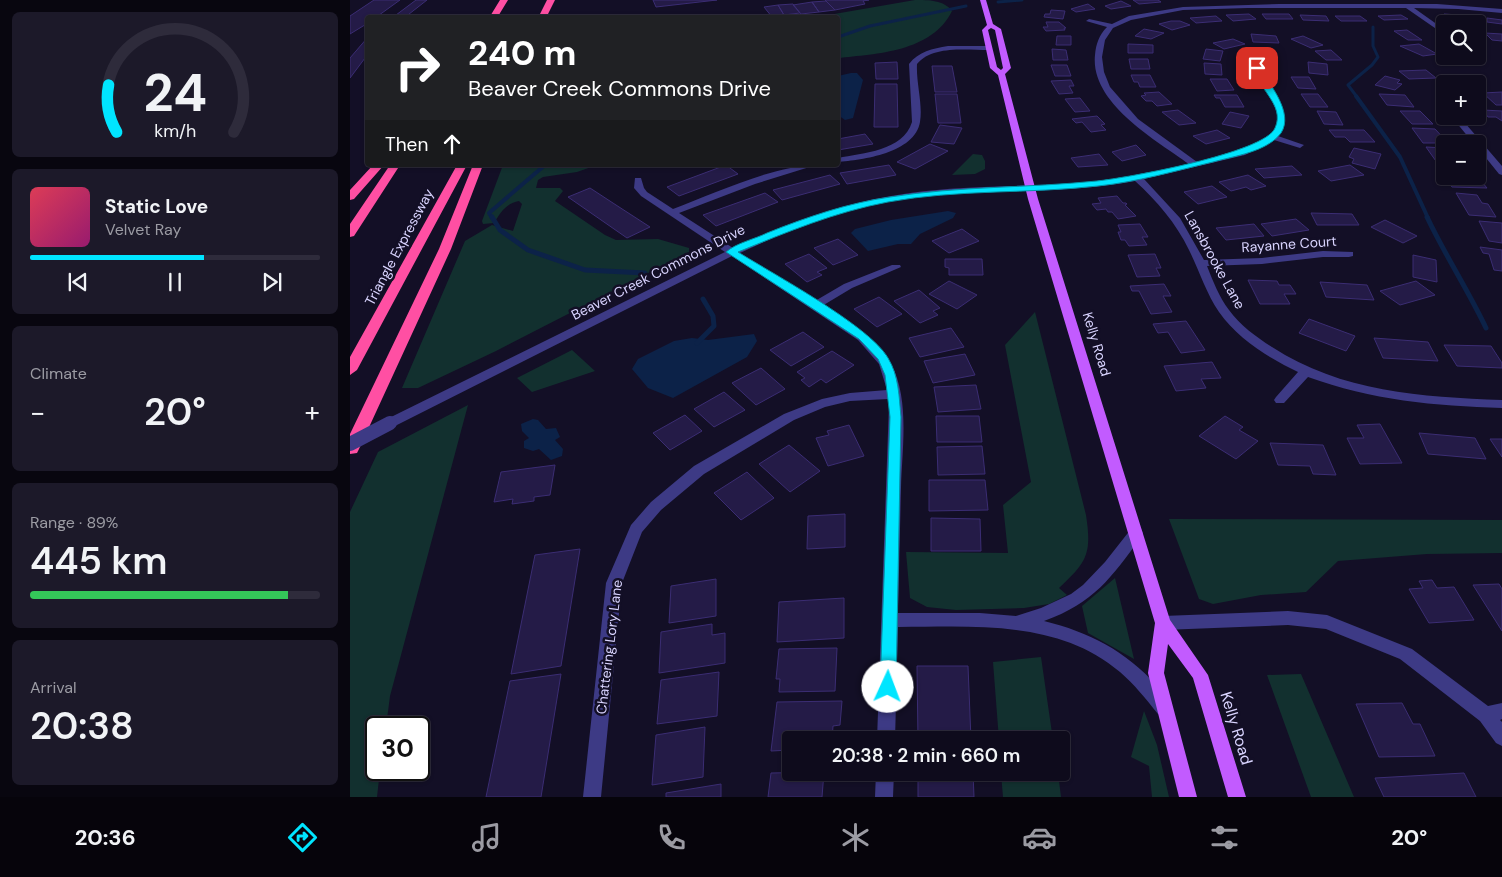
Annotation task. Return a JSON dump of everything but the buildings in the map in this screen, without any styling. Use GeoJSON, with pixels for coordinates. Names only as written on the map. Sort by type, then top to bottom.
{"type":"FeatureCollection","features":[{"type":"Feature","properties":{"kind":"highway"},"geometry":{"type":"LineString","coordinates":[[495,15],[504,0]]}},
{"type":"Feature","properties":{"kind":"highway"},"geometry":{"type":"LineString","coordinates":[[544,15],[551,0]]}},
{"type":"Feature","properties":{"kind":"highway"},"geometry":{"type":"LineString","coordinates":[[350,197],[377,167]]}},
{"type":"Feature","properties":{"kind":"highway"},"geometry":{"type":"LineString","coordinates":[[350,233],[394,167]]}},
{"type":"Feature","properties":{"kind":"highway","name":"Triangle Expressway"},"geometry":{"type":"LineString","coordinates":[[350,370],[461,167]]}},
{"type":"Feature","properties":{"kind":"highway"},"geometry":{"type":"LineString","coordinates":[[350,451],[445,250],[477,167]]}},
{"type":"Feature","properties":{"kind":"main road","name":"Kelly Road"},"geometry":{"type":"LineString","coordinates":[[983,0],[990,25],[998,29],[1003,48],[1007,68],[1002,74]]}},
{"type":"Feature","properties":{"kind":"main road","name":"Kelly Road"},"geometry":{"type":"LineString","coordinates":[[990,25],[985,30],[994,68],[1002,74],[1030,186],[1163,624],[1200,674],[1237,797]]}},
{"type":"Feature","properties":{"kind":"main road","name":"Kelly Road"},"geometry":{"type":"LineString","coordinates":[[1163,624],[1156,673],[1188,797]]}},
{"type":"Feature","properties":{"kind":"street"},"geometry":{"type":"LineString","coordinates":[[1089,21],[1111,26],[1151,13],[1207,6],[1258,5],[1344,8],[1452,6],[1502,11]]}},
{"type":"Feature","properties":{"kind":"street"},"geometry":{"type":"LineString","coordinates":[[1407,6],[1436,27]]}},
{"type":"Feature","properties":{"kind":"street"},"geometry":{"type":"LineString","coordinates":[[1111,26],[1099,46],[1098,63],[1105,84],[1118,103],[1136,121],[1196,165]]}},
{"type":"Feature","properties":{"kind":"street"},"geometry":{"type":"LineString","coordinates":[[840,160],[891,148],[913,132],[916,120],[914,64],[920,56],[945,49],[989,48]]}},
{"type":"Feature","properties":{"kind":"street"},"geometry":{"type":"LineString","coordinates":[[1267,56],[1257,68],[1281,113],[1280,125],[1273,137],[1300,144]]}},
{"type":"Feature","properties":{"kind":"street"},"geometry":{"type":"LineString","coordinates":[[1463,125],[1497,161],[1502,172]]}},
{"type":"Feature","properties":{"kind":"street","name":"Beaver Creek Commons Drive"},"geometry":{"type":"LineString","coordinates":[[350,444],[542,349],[731,252],[800,223],[864,204],[930,193],[1030,186],[1077,186],[1137,178],[1247,151],[1273,137]]}},
{"type":"Feature","properties":{"kind":"street"},"geometry":{"type":"LineString","coordinates":[[672,212],[752,182],[805,167]]}},
{"type":"Feature","properties":{"kind":"street","name":"Lansbrooke Lane"},"geometry":{"type":"LineString","coordinates":[[1137,178],[1156,195],[1176,218],[1200,262],[1217,299],[1234,323],[1266,349],[1305,372],[1384,396],[1444,402],[1502,404]]}},
{"type":"Feature","properties":{"kind":"street"},"geometry":{"type":"LineString","coordinates":[[638,180],[639,188],[644,194],[731,252],[816,305],[874,347],[883,358],[891,375],[894,394],[891,620],[886,731]]}},
{"type":"Feature","properties":{"kind":"street","name":"Rayanne Court"},"geometry":{"type":"LineString","coordinates":[[1200,262],[1262,261],[1323,254],[1349,254]]}},
{"type":"Feature","properties":{"kind":"street"},"geometry":{"type":"LineString","coordinates":[[816,305],[848,286],[896,267]]}},
{"type":"Feature","properties":{"kind":"street"},"geometry":{"type":"LineString","coordinates":[[1280,400],[1305,372]]}},
{"type":"Feature","properties":{"kind":"street","name":"Chattering Lory Lane"},"geometry":{"type":"LineString","coordinates":[[592,797],[614,584],[636,529],[656,506],[699,470],[789,417],[822,403],[850,397],[894,394]]}},
{"type":"Feature","properties":{"kind":"street"},"geometry":{"type":"LineString","coordinates":[[1020,622],[1063,608],[1091,590],[1104,577],[1136,533]]}},
{"type":"Feature","properties":{"kind":"street"},"geometry":{"type":"LineString","coordinates":[[1163,624],[1288,618],[1327,622],[1406,654],[1494,713],[1502,737]]}},
{"type":"Feature","properties":{"kind":"street"},"geometry":{"type":"LineString","coordinates":[[891,620],[1020,622],[1067,633],[1100,648],[1136,676],[1166,710]]}},
{"type":"Feature","properties":{"kind":"street"},"geometry":{"type":"LineString","coordinates":[[884,797],[885,781]]}},
{"type":"Feature","properties":{"kind":"green space"},"geometry":{"type":"Polygon","coordinates":[[[915,0],[940,3],[949,7],[952,11],[943,25],[917,43],[885,52],[840,58],[840,15],[829,15],[915,0]]]}},
{"type":"Feature","properties":{"kind":"green space"},"geometry":{"type":"Polygon","coordinates":[[[973,154],[982,155],[985,161],[985,169],[975,174],[952,175],[973,154]]]}},
{"type":"Feature","properties":{"kind":"green space"},"geometry":{"type":"Polygon","coordinates":[[[502,167],[591,167],[577,172],[543,177],[538,180],[536,188],[560,188],[563,191],[555,201],[605,235],[616,240],[658,239],[689,248],[689,252],[496,351],[418,388],[402,388],[465,241],[492,225],[513,231],[522,204],[519,201],[507,206],[494,223],[483,224],[482,221],[502,167]]]}},
{"type":"Feature","properties":{"kind":"green space"},"geometry":{"type":"Polygon","coordinates":[[[1035,312],[1086,515],[1088,539],[1085,556],[1076,571],[1059,588],[1067,595],[1049,604],[1024,608],[956,610],[927,607],[910,598],[906,552],[1008,553],[1003,505],[1031,482],[1005,345],[1035,312]]]}},
{"type":"Feature","properties":{"kind":"green space"},"geometry":{"type":"Polygon","coordinates":[[[572,350],[595,371],[532,392],[517,378],[572,350]]]}},
{"type":"Feature","properties":{"kind":"green space"},"geometry":{"type":"Polygon","coordinates":[[[468,405],[390,696],[387,716],[365,716],[365,781],[379,781],[377,797],[350,797],[350,512],[378,452],[468,405]]]}},
{"type":"Feature","properties":{"kind":"green space"},"geometry":{"type":"Polygon","coordinates":[[[1169,519],[1502,520],[1502,553],[1427,554],[1338,561],[1306,592],[1261,595],[1213,604],[1199,599],[1169,519]]]}},
{"type":"Feature","properties":{"kind":"green space"},"geometry":{"type":"Polygon","coordinates":[[[1115,578],[1134,659],[1088,633],[1082,606],[1115,578]]]}},
{"type":"Feature","properties":{"kind":"green space"},"geometry":{"type":"Polygon","coordinates":[[[1041,657],[1052,731],[998,731],[993,662],[1041,657]]]}},
{"type":"Feature","properties":{"kind":"green space"},"geometry":{"type":"Polygon","coordinates":[[[1301,674],[1354,797],[1311,797],[1267,675],[1301,674]]]}},
{"type":"Feature","properties":{"kind":"green space"},"geometry":{"type":"Polygon","coordinates":[[[1144,711],[1157,745],[1169,797],[1152,797],[1149,766],[1131,757],[1144,711]]]}},
{"type":"Feature","properties":{"kind":"green space"},"geometry":{"type":"Polygon","coordinates":[[[1002,781],[1059,781],[1061,797],[1003,797],[1002,781]]]}},
{"type":"Feature","properties":{"kind":"water"},"geometry":{"type":"Polygon","coordinates":[[[857,73],[863,80],[853,118],[845,120],[840,116],[840,76],[857,73]]]}},
{"type":"Feature","properties":{"kind":"water"},"geometry":{"type":"Polygon","coordinates":[[[948,211],[956,213],[953,218],[920,234],[911,244],[898,244],[868,251],[851,233],[855,229],[891,220],[948,211]]]}},
{"type":"Feature","properties":{"kind":"water"},"geometry":{"type":"Polygon","coordinates":[[[754,334],[757,341],[747,357],[673,398],[648,388],[632,369],[638,359],[674,341],[692,338],[708,340],[754,334]]]}},
{"type":"Feature","properties":{"kind":"water"},"geometry":{"type":"Polygon","coordinates":[[[533,419],[538,420],[546,429],[556,428],[560,437],[555,440],[563,449],[562,456],[551,460],[539,449],[533,451],[524,448],[524,441],[529,438],[522,431],[521,424],[533,419]]]}},
{"type":"Feature","properties":{"kind":"waterway"},"geometry":{"type":"LineString","coordinates":[[998,2],[1022,0]]}},
{"type":"Feature","properties":{"kind":"waterway"},"geometry":{"type":"LineString","coordinates":[[840,36],[870,26],[966,6]]}},
{"type":"Feature","properties":{"kind":"waterway"},"geometry":{"type":"LineString","coordinates":[[1357,97],[1348,85],[1372,65],[1378,57],[1373,46],[1373,27]]}},
{"type":"Feature","properties":{"kind":"waterway"},"geometry":{"type":"LineString","coordinates":[[1356,96],[1400,157],[1428,218]]}},
{"type":"Feature","properties":{"kind":"waterway"},"geometry":{"type":"LineString","coordinates":[[492,218],[489,213],[543,167]]}},
{"type":"Feature","properties":{"kind":"waterway"},"geometry":{"type":"LineString","coordinates":[[492,217],[500,230],[528,250],[585,270],[645,273]]}},
{"type":"Feature","properties":{"kind":"waterway"},"geometry":{"type":"LineString","coordinates":[[1427,217],[1486,328]]}},
{"type":"Feature","properties":{"kind":"waterway"},"geometry":{"type":"LineString","coordinates":[[697,343],[714,326],[713,316],[703,299]]}},
{"type":"Feature","properties":{"kind":"route"},"geometry":{"type":"LineString","coordinates":[[888,687],[896,417],[891,375],[883,358],[862,337],[816,305],[731,252],[800,223],[840,210],[888,199],[952,190],[1097,184],[1137,178],[1247,151],[1258,147],[1273,137],[1282,120],[1280,108],[1260,77],[1257,68]]}}]}
